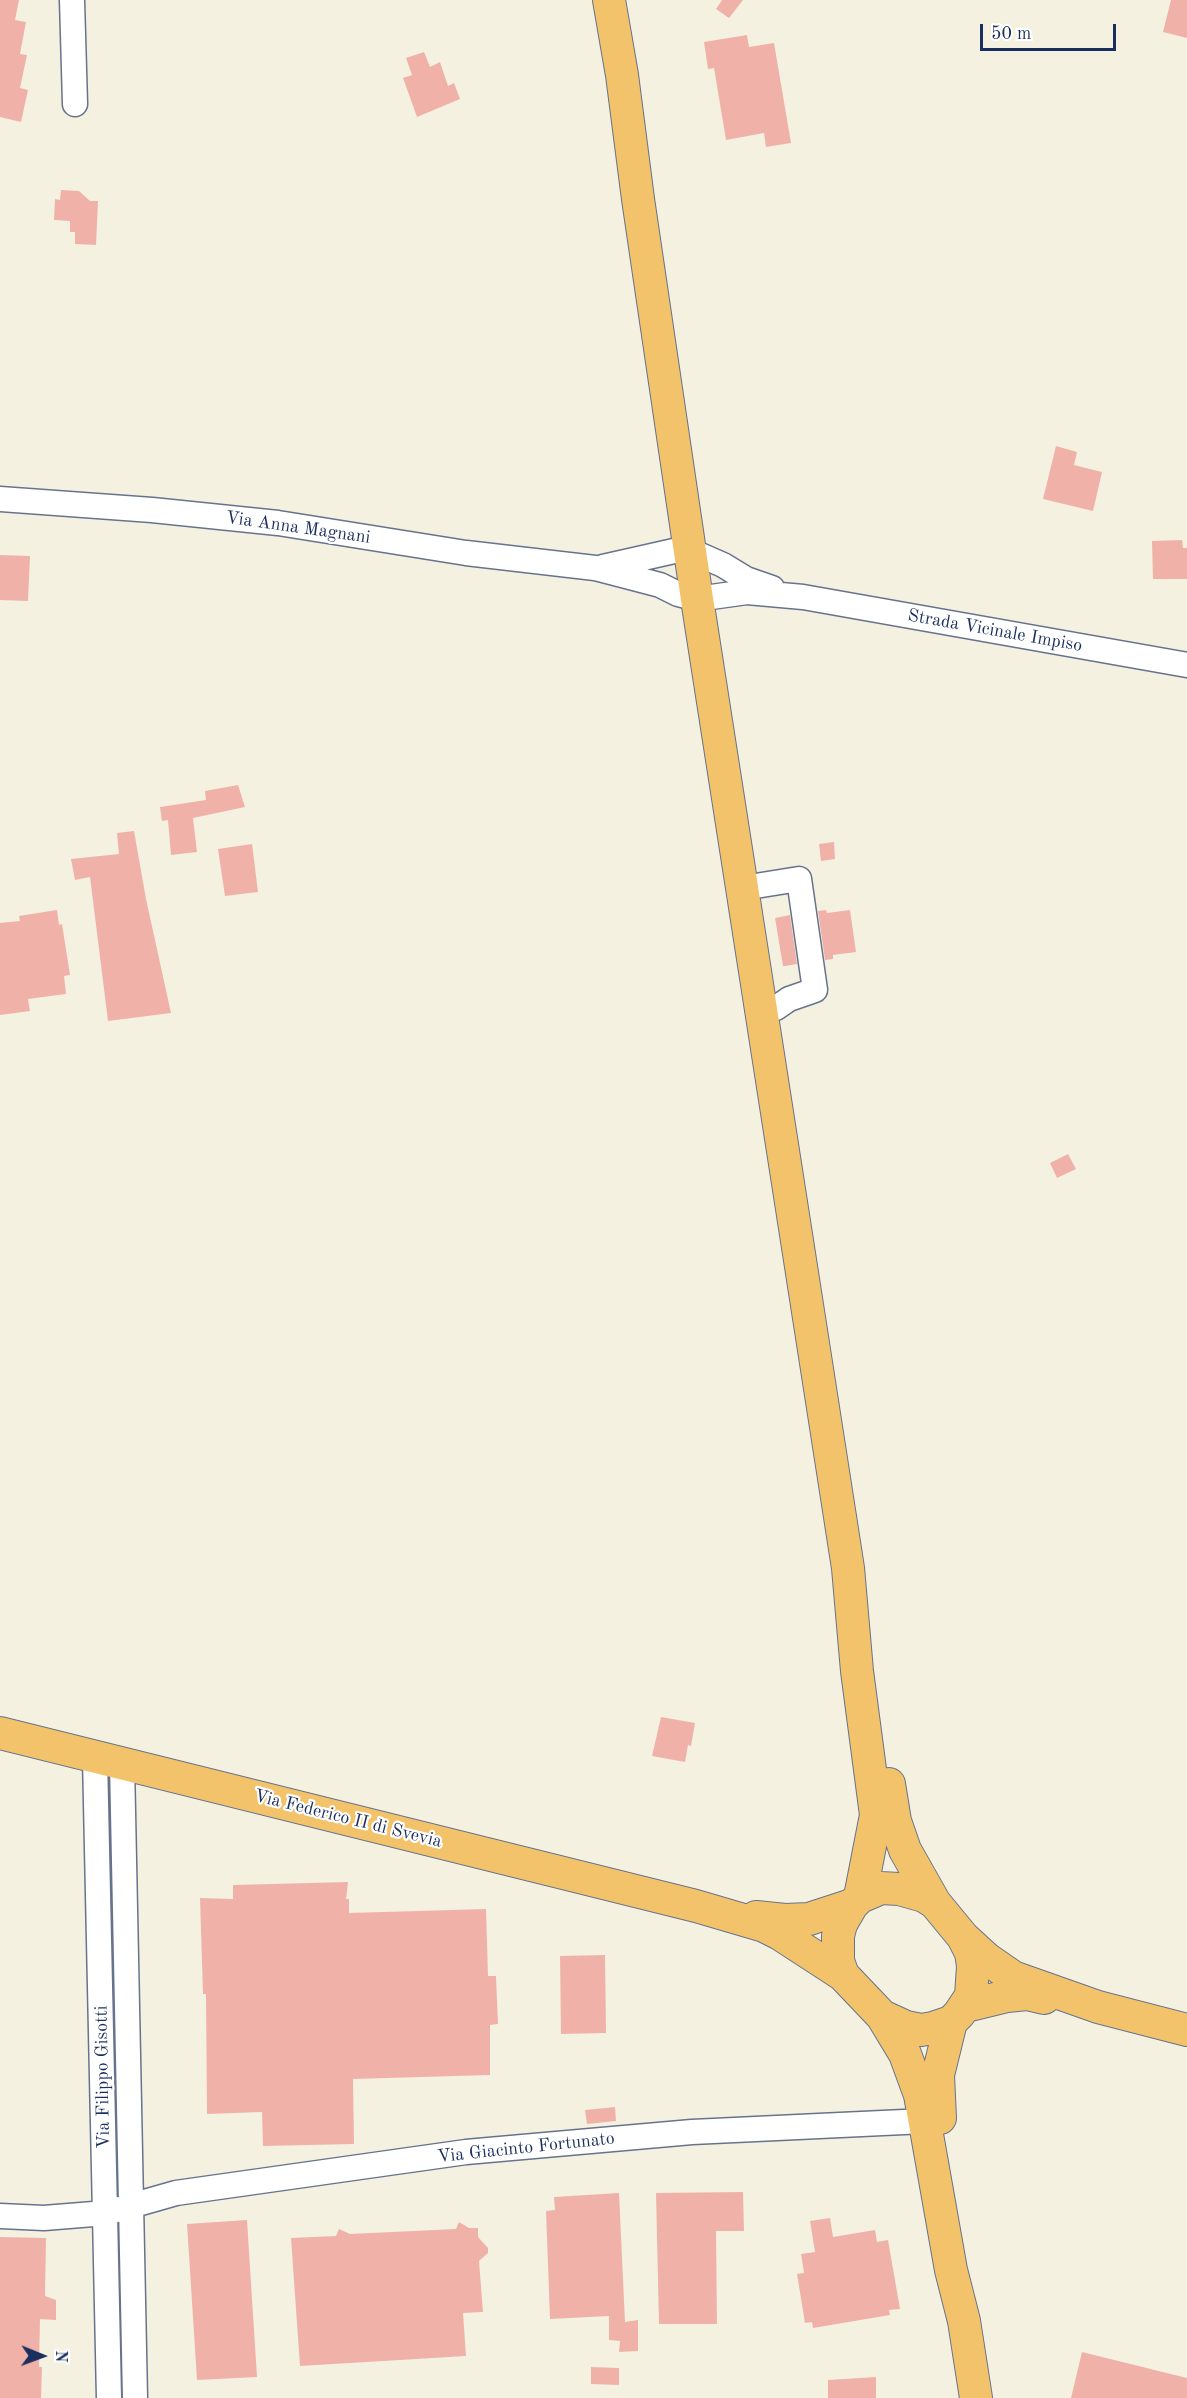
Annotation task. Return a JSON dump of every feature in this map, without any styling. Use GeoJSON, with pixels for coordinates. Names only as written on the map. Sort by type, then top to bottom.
{"type":"FeatureCollection","features":[{"type":"Feature","properties":{"kind":"main road"},"geometry":{"type":"LineString","coordinates":[[592,0],[619,142],[638,199]]}},
{"type":"Feature","properties":{"kind":"main road"},"geometry":{"type":"LineString","coordinates":[[609,0],[622,75],[697,599],[848,1568],[857,1671],[876,1815],[856,1901],[841,1924],[838,1936],[838,1961],[843,1975]]}},
{"type":"Feature","properties":{"kind":"main road"},"geometry":{"type":"LineString","coordinates":[[848,1568],[873,1668],[895,1821],[910,1861],[935,1903],[963,1937],[987,1959],[1013,1977],[1098,2007]]}},
{"type":"Feature","properties":{"kind":"main road","name":"Via Federico II di Svevia"},"geometry":{"type":"LineString","coordinates":[[0,1733],[696,1906]]}},
{"type":"Feature","properties":{"kind":"main road"},"geometry":{"type":"LineString","coordinates":[[696,1906],[785,1920],[809,1919],[856,1901],[881,1888],[918,1893],[935,1903]]}},
{"type":"Feature","properties":{"kind":"main road"},"geometry":{"type":"LineString","coordinates":[[696,1906],[764,1926],[795,1942],[843,1975],[882,2016],[897,2037],[912,2068],[925,2121],[951,2271],[964,2321],[976,2398]]}},
{"type":"Feature","properties":{"kind":"main road"},"geometry":{"type":"LineString","coordinates":[[963,1937],[971,1953],[973,1986],[958,2014],[938,2075],[938,2097],[962,2269],[964,2321]]}},
{"type":"Feature","properties":{"kind":"main road"},"geometry":{"type":"LineString","coordinates":[[882,2016],[897,2024],[921,2030],[942,2026],[958,2014],[1007,1996],[1027,1994],[1098,2007],[1187,2030]]}},
{"type":"Feature","properties":{"kind":"street"},"geometry":{"type":"LineString","coordinates":[[72,0],[75,104]]}},
{"type":"Feature","properties":{"kind":"street","name":"Via Anna Magnani"},"geometry":{"type":"LineString","coordinates":[[0,499],[152,510],[278,524],[465,553],[595,568],[660,585],[678,594],[697,599]]}},
{"type":"Feature","properties":{"kind":"street","name":"Via Anna Magnani"},"geometry":{"type":"LineString","coordinates":[[595,568],[674,551],[691,551]]}},
{"type":"Feature","properties":{"kind":"street"},"geometry":{"type":"LineString","coordinates":[[691,551],[723,565],[746,579],[802,597]]}},
{"type":"Feature","properties":{"kind":"street"},"geometry":{"type":"LineString","coordinates":[[697,599],[747,592],[802,597]]}},
{"type":"Feature","properties":{"kind":"street","name":"Strada Vicinale Impiso"},"geometry":{"type":"LineString","coordinates":[[802,597],[1187,665]]}},
{"type":"Feature","properties":{"kind":"street"},"geometry":{"type":"LineString","coordinates":[[743,888],[799,879],[815,990],[789,999],[776,1008],[762,1011]]}},
{"type":"Feature","properties":{"kind":"street","name":"Via Filippo Gisotti"},"geometry":{"type":"LineString","coordinates":[[109,1760],[131,2205],[135,2398]]}},
{"type":"Feature","properties":{"kind":"street","name":"Via Filippo Gisotti"},"geometry":{"type":"LineString","coordinates":[[109,1760],[106,2213],[110,2398]]}},
{"type":"Feature","properties":{"kind":"street","name":"Via Giacinto Fortunato"},"geometry":{"type":"LineString","coordinates":[[0,2216],[44,2218],[106,2213],[176,2193],[466,2152],[692,2132],[925,2121]]}},
{"type":"Feature","properties":{"kind":"building"},"geometry":{"type":"Polygon","coordinates":[[[0,0],[19,0],[15,20],[26,22],[20,54],[27,55],[20,88],[28,90],[21,122],[0,117],[0,0]]]}},
{"type":"Feature","properties":{"kind":"building"},"geometry":{"type":"Polygon","coordinates":[[[722,0],[743,0],[729,18],[716,9],[722,0]]]}},
{"type":"Feature","properties":{"kind":"building"},"geometry":{"type":"Polygon","coordinates":[[[1171,0],[1187,0],[1187,38],[1163,32],[1171,0]]]}},
{"type":"Feature","properties":{"kind":"building"},"geometry":{"type":"Polygon","coordinates":[[[747,35],[749,47],[774,43],[791,143],[766,147],[764,133],[726,140],[714,68],[708,69],[704,42],[747,35]]]}},
{"type":"Feature","properties":{"kind":"building"},"geometry":{"type":"Polygon","coordinates":[[[424,52],[430,67],[440,62],[448,86],[454,83],[460,99],[417,117],[403,78],[412,75],[406,58],[424,52]]]}},
{"type":"Feature","properties":{"kind":"building"},"geometry":{"type":"Polygon","coordinates":[[[61,190],[79,191],[90,201],[98,201],[96,245],[75,244],[75,232],[70,232],[70,221],[54,220],[55,199],[60,200],[61,190]]]}},
{"type":"Feature","properties":{"kind":"building"},"geometry":{"type":"Polygon","coordinates":[[[1056,446],[1077,452],[1074,465],[1102,472],[1093,511],[1043,499],[1056,446]]]}},
{"type":"Feature","properties":{"kind":"building"},"geometry":{"type":"Polygon","coordinates":[[[1182,540],[1183,548],[1187,548],[1187,579],[1153,579],[1152,541],[1182,540]]]}},
{"type":"Feature","properties":{"kind":"building"},"geometry":{"type":"Polygon","coordinates":[[[0,555],[30,556],[28,601],[0,600],[0,555]]]}},
{"type":"Feature","properties":{"kind":"building"},"geometry":{"type":"Polygon","coordinates":[[[238,785],[245,807],[193,818],[197,852],[171,855],[168,820],[162,821],[160,807],[206,800],[205,791],[238,785]]]}},
{"type":"Feature","properties":{"kind":"building"},"geometry":{"type":"Polygon","coordinates":[[[134,831],[171,1013],[108,1021],[90,877],[75,880],[71,859],[119,854],[117,833],[134,831]]]}},
{"type":"Feature","properties":{"kind":"building"},"geometry":{"type":"Polygon","coordinates":[[[834,842],[835,859],[821,861],[819,844],[834,842]]]}},
{"type":"Feature","properties":{"kind":"building"},"geometry":{"type":"Polygon","coordinates":[[[252,844],[258,892],[225,896],[218,849],[252,844]]]}},
{"type":"Feature","properties":{"kind":"building"},"geometry":{"type":"Polygon","coordinates":[[[57,910],[59,925],[62,924],[70,975],[64,976],[66,994],[28,999],[30,1011],[0,1015],[0,923],[20,921],[19,916],[57,910]]]}},
{"type":"Feature","properties":{"kind":"building"},"geometry":{"type":"Polygon","coordinates":[[[826,910],[827,913],[850,910],[856,952],[833,955],[833,959],[825,960],[818,911],[826,910]]]}},
{"type":"Feature","properties":{"kind":"building"},"geometry":{"type":"Polygon","coordinates":[[[790,915],[797,964],[783,966],[775,918],[790,915]]]}},
{"type":"Feature","properties":{"kind":"building"},"geometry":{"type":"Polygon","coordinates":[[[1068,1154],[1076,1169],[1057,1178],[1050,1163],[1068,1154]]]}},
{"type":"Feature","properties":{"kind":"building"},"geometry":{"type":"Polygon","coordinates":[[[661,1717],[695,1723],[691,1746],[688,1745],[685,1762],[652,1756],[661,1717]]]}},
{"type":"Feature","properties":{"kind":"building"},"geometry":{"type":"Polygon","coordinates":[[[348,1882],[346,1899],[349,1899],[349,1913],[486,1909],[488,1976],[496,1976],[498,2024],[490,2025],[490,2075],[353,2079],[354,2144],[263,2146],[262,2112],[207,2114],[206,1994],[203,1994],[200,1898],[233,1899],[233,1885],[348,1882]]]}},
{"type":"Feature","properties":{"kind":"building"},"geometry":{"type":"Polygon","coordinates":[[[605,1955],[606,2033],[561,2034],[560,1956],[605,1955]]]}},
{"type":"Feature","properties":{"kind":"building"},"geometry":{"type":"Polygon","coordinates":[[[615,2107],[616,2121],[587,2124],[585,2110],[615,2107]]]}},
{"type":"Feature","properties":{"kind":"building"},"geometry":{"type":"Polygon","coordinates":[[[743,2192],[744,2231],[716,2231],[717,2324],[659,2324],[656,2193],[743,2192]]]}},
{"type":"Feature","properties":{"kind":"building"},"geometry":{"type":"Polygon","coordinates":[[[619,2193],[625,2322],[638,2320],[638,2351],[619,2352],[620,2341],[609,2340],[609,2316],[550,2319],[546,2211],[555,2210],[554,2197],[619,2193]]]}},
{"type":"Feature","properties":{"kind":"building"},"geometry":{"type":"Polygon","coordinates":[[[830,2218],[833,2237],[875,2230],[877,2242],[888,2240],[900,2309],[889,2310],[890,2315],[813,2328],[812,2322],[805,2323],[797,2274],[804,2273],[801,2254],[815,2252],[810,2221],[830,2218]]]}},
{"type":"Feature","properties":{"kind":"building"},"geometry":{"type":"Polygon","coordinates":[[[247,2220],[257,2377],[197,2380],[187,2224],[247,2220]]]}},
{"type":"Feature","properties":{"kind":"building"},"geometry":{"type":"Polygon","coordinates":[[[459,2222],[469,2228],[478,2228],[478,2237],[488,2248],[488,2253],[479,2261],[483,2312],[463,2313],[466,2356],[300,2366],[291,2238],[336,2236],[339,2229],[350,2234],[456,2229],[459,2222]]]}},
{"type":"Feature","properties":{"kind":"building"},"geometry":{"type":"Polygon","coordinates":[[[0,2237],[46,2238],[45,2296],[56,2300],[56,2320],[40,2319],[41,2398],[0,2398],[0,2237]]]}},
{"type":"Feature","properties":{"kind":"building"},"geometry":{"type":"Polygon","coordinates":[[[1082,2352],[1187,2378],[1187,2398],[1071,2398],[1082,2352]]]}},
{"type":"Feature","properties":{"kind":"building"},"geometry":{"type":"Polygon","coordinates":[[[591,2367],[619,2368],[619,2385],[591,2384],[591,2367]]]}},
{"type":"Feature","properties":{"kind":"building"},"geometry":{"type":"Polygon","coordinates":[[[876,2377],[876,2398],[828,2398],[828,2380],[876,2377]]]}}]}
